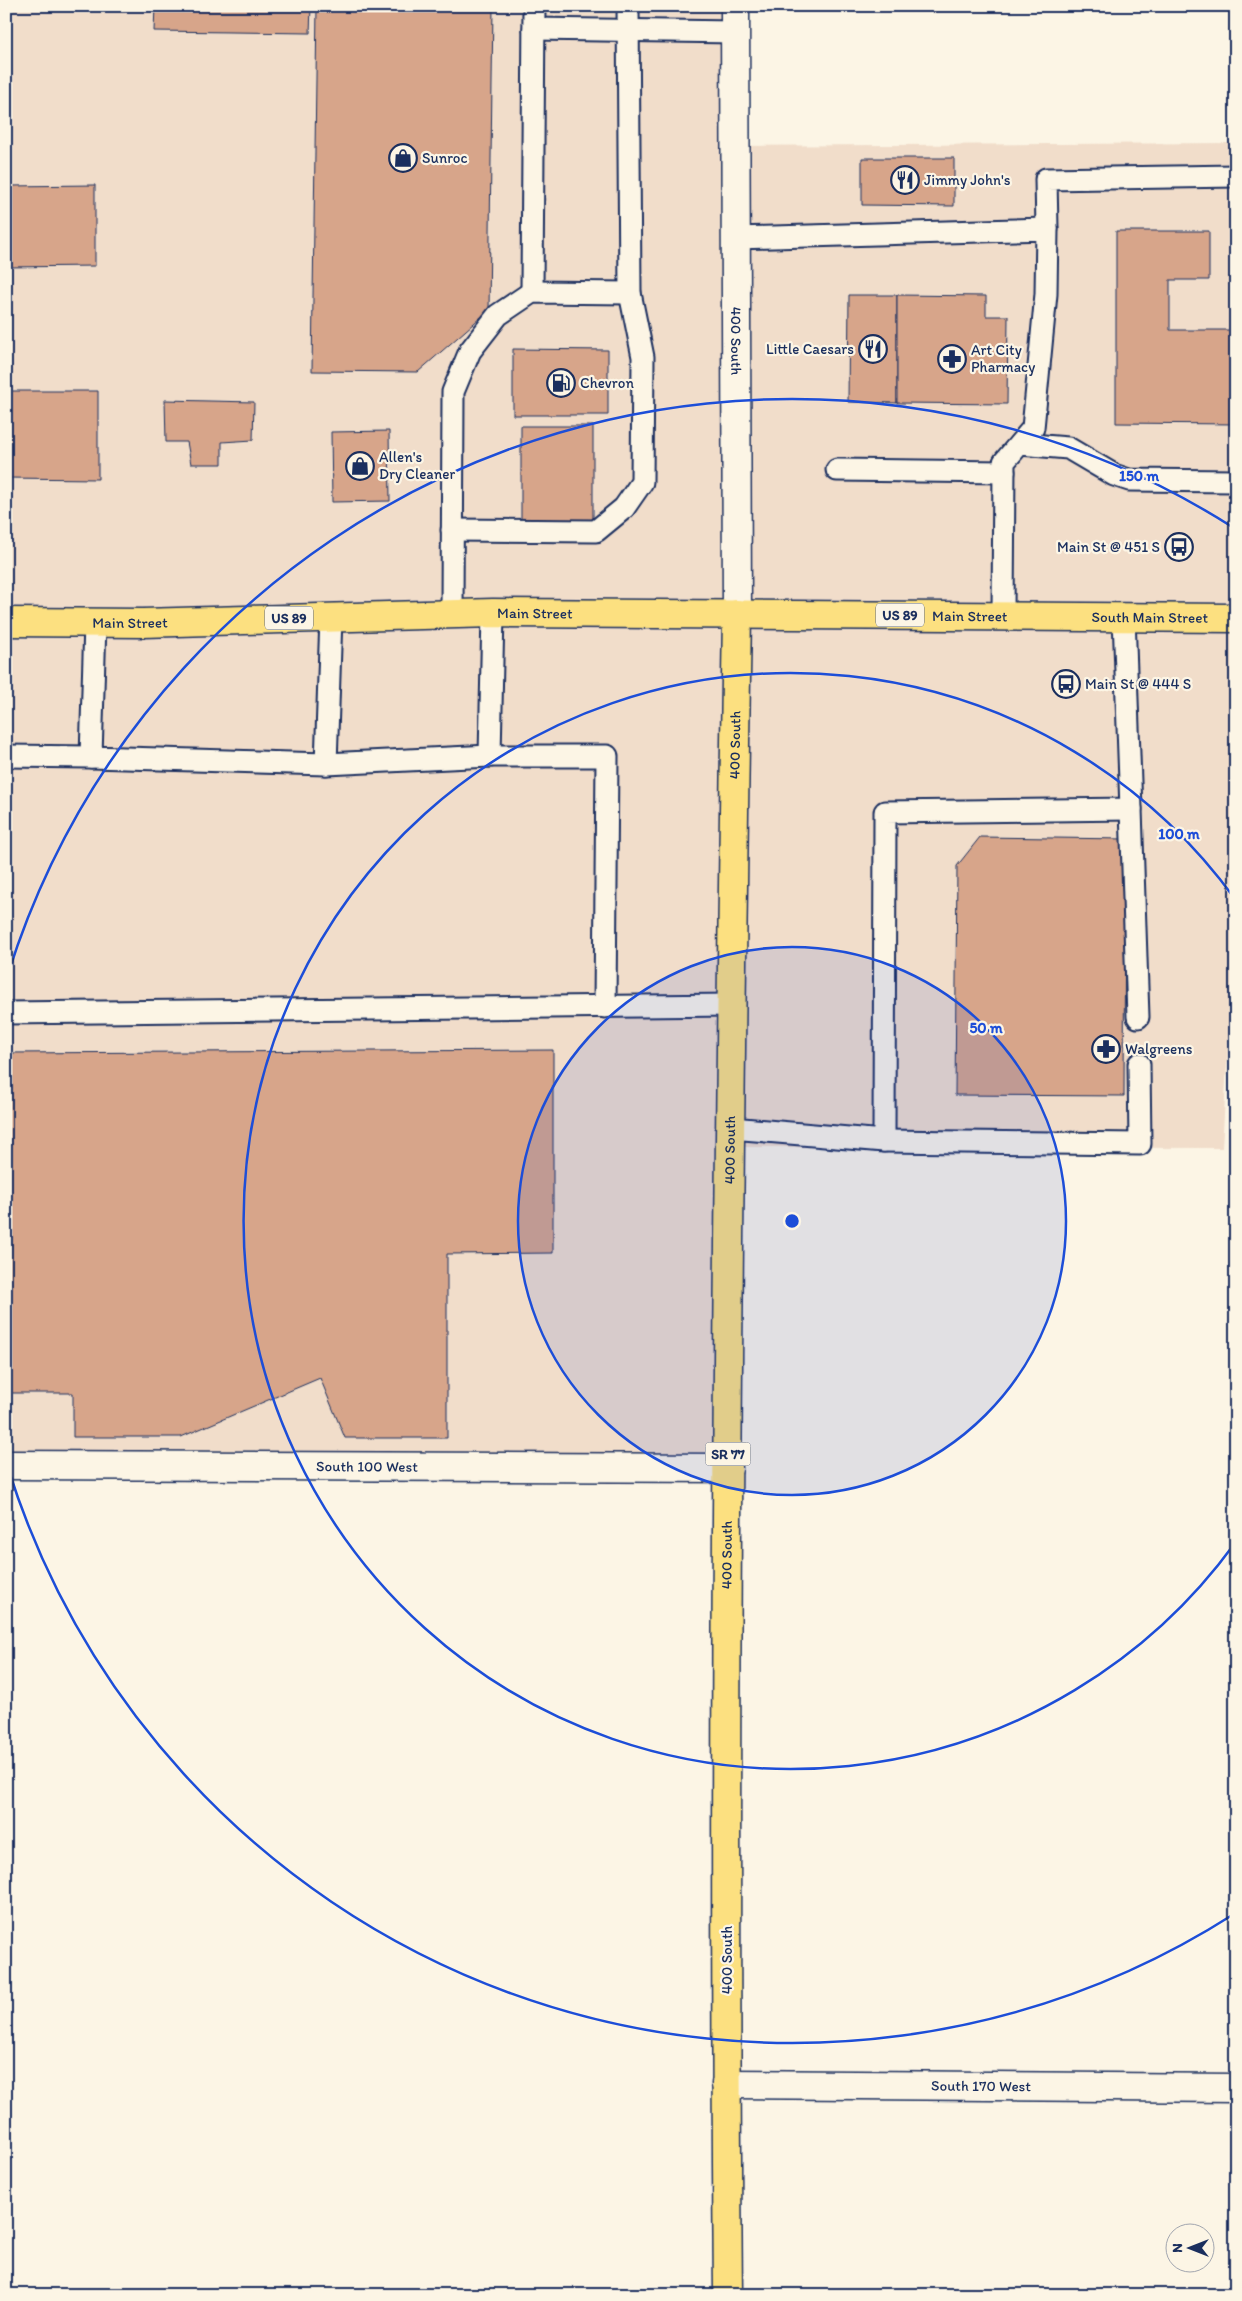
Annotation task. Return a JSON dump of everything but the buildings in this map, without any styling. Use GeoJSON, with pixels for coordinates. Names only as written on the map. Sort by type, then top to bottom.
{"type":"FeatureCollection","features":[{"type":"Feature","properties":{"kind":"main road","name":"Main Street"},"geometry":{"type":"LineString","coordinates":[[6,622],[95,623],[493,613],[1064,616]]}},
{"type":"Feature","properties":{"kind":"main road","name":"400 South"},"geometry":{"type":"LineString","coordinates":[[728,2295],[726,2084],[728,1468],[737,614]]}},
{"type":"Feature","properties":{"kind":"main road","name":"South Main Street"},"geometry":{"type":"LineString","coordinates":[[1064,616],[1236,618]]}},
{"type":"Feature","properties":{"kind":"street","name":"400 South"},"geometry":{"type":"LineString","coordinates":[[735,19],[737,614]]}},
{"type":"Feature","properties":{"kind":"street","name":"South 100 West"},"geometry":{"type":"LineString","coordinates":[[6,1465],[728,1468]]}},
{"type":"Feature","properties":{"kind":"street","name":"South 170 West"},"geometry":{"type":"LineString","coordinates":[[726,2084],[1236,2088]]}},
{"type":"Feature","properties":{"kind":"lane"},"geometry":{"type":"LineString","coordinates":[[532,292],[534,6]]}},
{"type":"Feature","properties":{"kind":"lane"},"geometry":{"type":"LineString","coordinates":[[452,530],[596,531],[624,508],[642,482],[643,356],[630,293],[628,6]]}},
{"type":"Feature","properties":{"kind":"lane"},"geometry":{"type":"LineString","coordinates":[[534,29],[628,30],[735,19]]}},
{"type":"Feature","properties":{"kind":"lane"},"geometry":{"type":"LineString","coordinates":[[1003,616],[1004,462],[1033,428],[1046,294],[1046,179],[1236,176]]}},
{"type":"Feature","properties":{"kind":"lane"},"geometry":{"type":"LineString","coordinates":[[736,238],[1047,229]]}},
{"type":"Feature","properties":{"kind":"lane"},"geometry":{"type":"LineString","coordinates":[[452,614],[453,392],[470,351],[498,315],[532,292],[630,293]]}},
{"type":"Feature","properties":{"kind":"lane"},"geometry":{"type":"LineString","coordinates":[[1020,444],[1068,448],[1114,475],[1128,480],[1236,482]]}},
{"type":"Feature","properties":{"kind":"lane"},"geometry":{"type":"LineString","coordinates":[[836,470],[1004,472]]}},
{"type":"Feature","properties":{"kind":"lane"},"geometry":{"type":"LineString","coordinates":[[490,756],[493,613]]}},
{"type":"Feature","properties":{"kind":"lane"},"geometry":{"type":"LineString","coordinates":[[326,764],[330,617]]}},
{"type":"Feature","properties":{"kind":"lane"},"geometry":{"type":"LineString","coordinates":[[1124,617],[1138,1017]]}},
{"type":"Feature","properties":{"kind":"lane"},"geometry":{"type":"LineString","coordinates":[[91,757],[95,623]]}},
{"type":"Feature","properties":{"kind":"lane"},"geometry":{"type":"LineString","coordinates":[[6,756],[326,764],[490,756],[607,756],[605,1007]]}},
{"type":"Feature","properties":{"kind":"lane"},"geometry":{"type":"LineString","coordinates":[[884,1142],[885,812],[1131,809]]}},
{"type":"Feature","properties":{"kind":"lane"},"geometry":{"type":"LineString","coordinates":[[6,1013],[732,1005]]}},
{"type":"Feature","properties":{"kind":"lane"},"geometry":{"type":"LineString","coordinates":[[731,1128],[884,1142],[1140,1144],[1140,1064]]}},
{"type":"Feature","properties":{"kind":"shaded area"},"geometry":{"type":"Polygon","coordinates":[[[6,6],[735,6],[735,146],[1236,143],[1236,982],[1232,983],[1222,1148],[731,1147],[728,1468],[6,1465],[6,6]]]}},
{"type":"Feature","properties":{"kind":"place","name":"Sunroc"},"geometry":{"type":"Point","coordinates":[403,158]}},
{"type":"Feature","properties":{"kind":"place","name":"Jimmy John's"},"geometry":{"type":"Point","coordinates":[905,180]}},
{"type":"Feature","properties":{"kind":"place","name":"Little Caesars"},"geometry":{"type":"Point","coordinates":[873,349]}},
{"type":"Feature","properties":{"kind":"place","name":"Art City Pharmacy"},"geometry":{"type":"Point","coordinates":[952,359]}},
{"type":"Feature","properties":{"kind":"place","name":"Chevron"},"geometry":{"type":"Point","coordinates":[561,383]}},
{"type":"Feature","properties":{"kind":"place","name":"Allen's Dry Cleaner"},"geometry":{"type":"Point","coordinates":[360,466]}},
{"type":"Feature","properties":{"kind":"place","name":"Main St @ 451 S"},"geometry":{"type":"Point","coordinates":[1179,547]}},
{"type":"Feature","properties":{"kind":"place","name":"Main St @ 444 S"},"geometry":{"type":"Point","coordinates":[1066,684]}},
{"type":"Feature","properties":{"kind":"place","name":"Walgreens"},"geometry":{"type":"Point","coordinates":[1106,1049]}}]}
